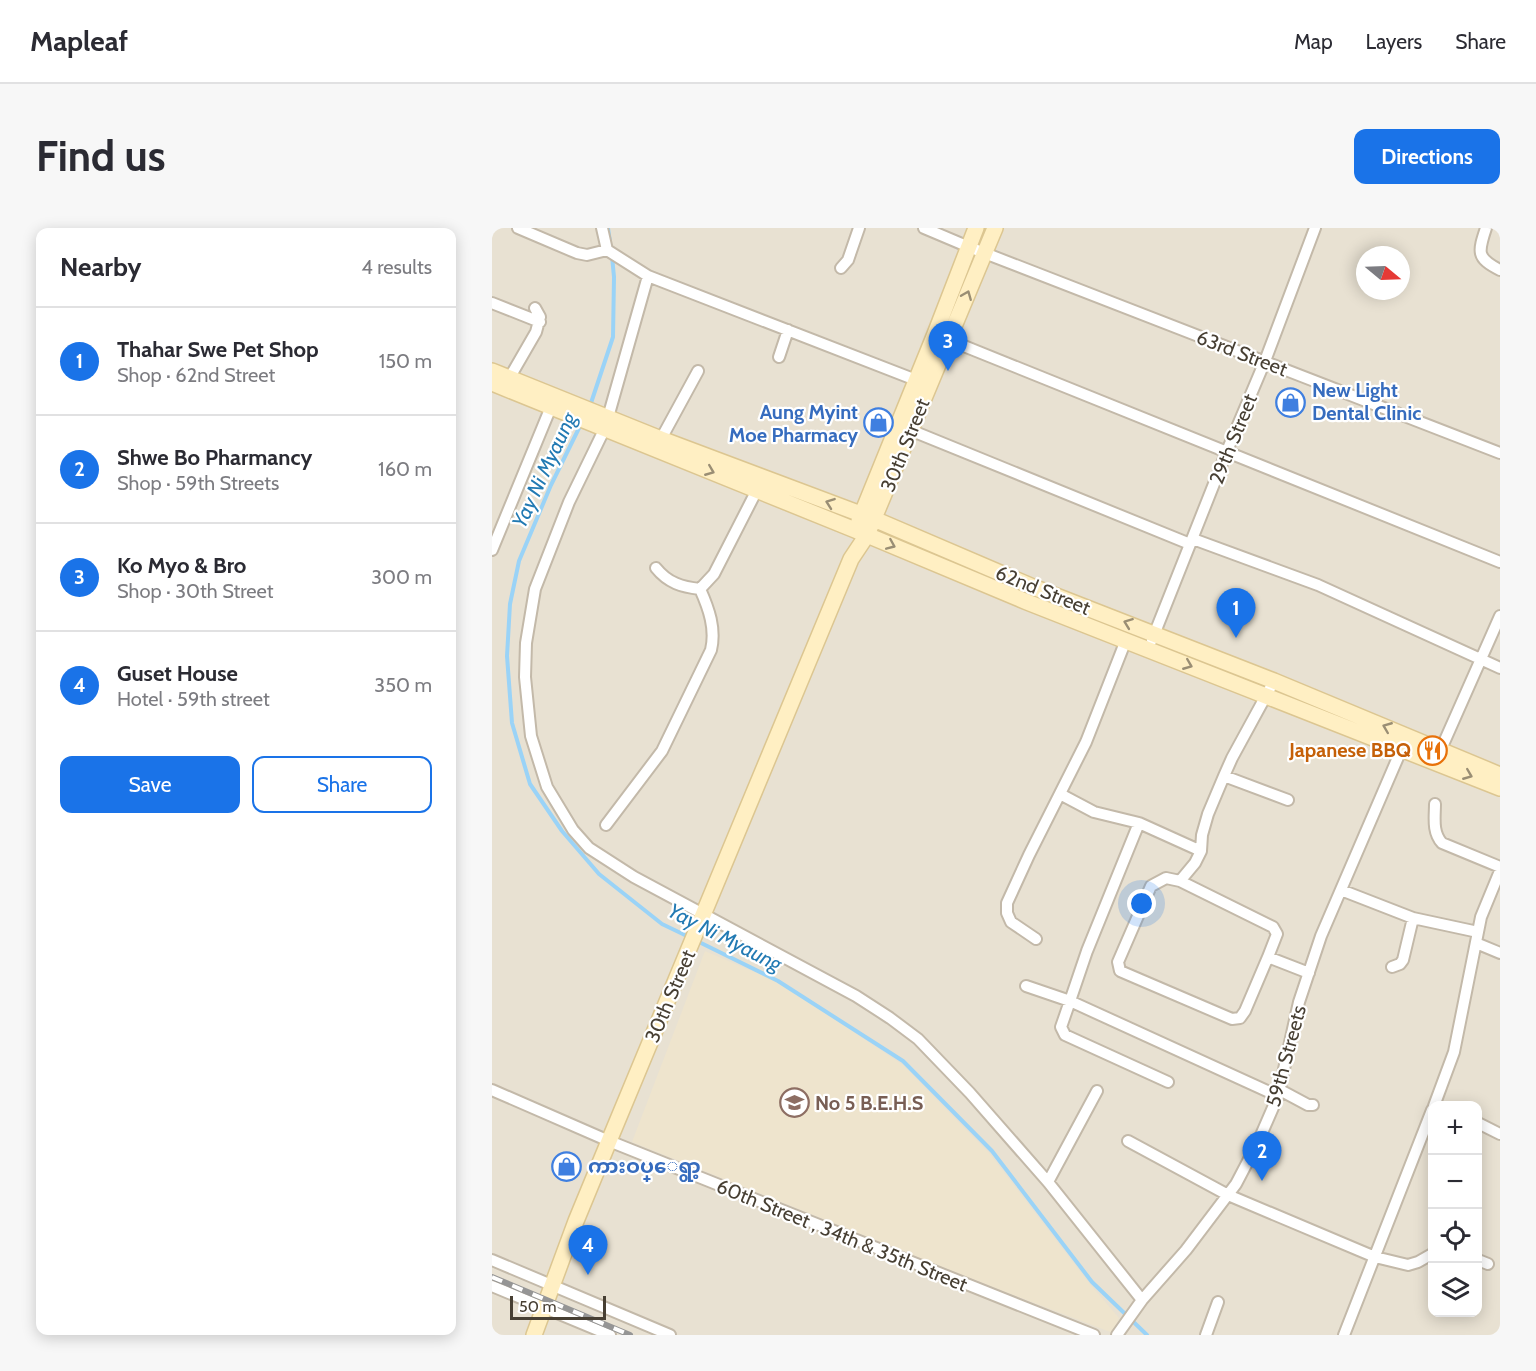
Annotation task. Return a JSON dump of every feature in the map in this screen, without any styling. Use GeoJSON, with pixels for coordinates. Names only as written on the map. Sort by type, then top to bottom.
{"type":"FeatureCollection","features":[{"type":"Feature","properties":{"kind":"main road","name":"30th Street"},"geometry":{"type":"LineString","coordinates":[[868,517],[916,380],[976,228]]}},
{"type":"Feature","properties":{"kind":"main road","name":"30th Street"},"geometry":{"type":"LineString","coordinates":[[534,1335],[554,1286],[576,1221],[861,532],[910,430],[995,228]]}},
{"type":"Feature","properties":{"kind":"main road"},"geometry":{"type":"LineString","coordinates":[[492,370],[510,377],[554,402]]}},
{"type":"Feature","properties":{"kind":"main road"},"geometry":{"type":"LineString","coordinates":[[492,382],[554,402]]}},
{"type":"Feature","properties":{"kind":"main road","name":"62nd Street"},"geometry":{"type":"LineString","coordinates":[[554,402],[760,484],[868,517],[1033,587],[1274,681],[1438,756]]}},
{"type":"Feature","properties":{"kind":"main road","name":"62nd Street"},"geometry":{"type":"LineString","coordinates":[[603,421],[661,439],[861,532],[1027,602],[1402,748],[1438,756],[1500,775]]}},
{"type":"Feature","properties":{"kind":"main road"},"geometry":{"type":"LineString","coordinates":[[1438,756],[1500,788]]}},
{"type":"Feature","properties":{"kind":"street"},"geometry":{"type":"LineString","coordinates":[[518,228],[576,253],[587,255],[608,251],[648,276],[916,380]]}},
{"type":"Feature","properties":{"kind":"street"},"geometry":{"type":"LineString","coordinates":[[602,228],[608,251]]}},
{"type":"Feature","properties":{"kind":"street"},"geometry":{"type":"LineString","coordinates":[[841,268],[848,260],[859,228]]}},
{"type":"Feature","properties":{"kind":"street","name":"63rd Street"},"geometry":{"type":"LineString","coordinates":[[924,228],[969,248],[1500,453]]}},
{"type":"Feature","properties":{"kind":"street","name":"29th Street"},"geometry":{"type":"LineString","coordinates":[[1149,649],[1227,451],[1265,362],[1315,228]]}},
{"type":"Feature","properties":{"kind":"street"},"geometry":{"type":"LineString","coordinates":[[1486,228],[1480,245],[1481,257],[1500,270]]}},
{"type":"Feature","properties":{"kind":"street"},"geometry":{"type":"LineString","coordinates":[[648,276],[603,421],[539,579],[531,607],[526,643],[525,677],[531,736],[547,787],[573,830],[589,848],[702,919],[856,996],[909,1032],[970,1093],[1048,1182],[1143,1300]]}},
{"type":"Feature","properties":{"kind":"street"},"geometry":{"type":"LineString","coordinates":[[492,303],[540,322]]}},
{"type":"Feature","properties":{"kind":"street"},"geometry":{"type":"LineString","coordinates":[[510,377],[537,332],[540,317],[535,308]]}},
{"type":"Feature","properties":{"kind":"street"},"geometry":{"type":"LineString","coordinates":[[779,357],[788,330]]}},
{"type":"Feature","properties":{"kind":"street"},"geometry":{"type":"LineString","coordinates":[[949,340],[1500,561]]}},
{"type":"Feature","properties":{"kind":"street"},"geometry":{"type":"LineString","coordinates":[[661,439],[698,371]]}},
{"type":"Feature","properties":{"kind":"street"},"geometry":{"type":"LineString","coordinates":[[492,550],[554,402]]}},
{"type":"Feature","properties":{"kind":"street"},"geometry":{"type":"LineString","coordinates":[[910,430],[1191,541],[1318,585],[1500,668]]}},
{"type":"Feature","properties":{"kind":"street"},"geometry":{"type":"LineString","coordinates":[[700,590],[714,574],[760,484]]}},
{"type":"Feature","properties":{"kind":"street"},"geometry":{"type":"LineString","coordinates":[[657,568],[670,581],[687,588],[700,590]]}},
{"type":"Feature","properties":{"kind":"street"},"geometry":{"type":"LineString","coordinates":[[606,825],[662,751],[711,650],[713,640],[711,617],[700,590]]}},
{"type":"Feature","properties":{"kind":"street"},"geometry":{"type":"LineString","coordinates":[[1438,756],[1500,616]]}},
{"type":"Feature","properties":{"kind":"street"},"geometry":{"type":"LineString","coordinates":[[1036,939],[1011,922],[1007,913],[1007,903],[1086,742],[1126,640]]}},
{"type":"Feature","properties":{"kind":"street"},"geometry":{"type":"LineString","coordinates":[[1180,881],[1196,863],[1201,851],[1202,835],[1208,814],[1224,776],[1274,681]]}},
{"type":"Feature","properties":{"kind":"street","name":"59th Streets"},"geometry":{"type":"LineString","coordinates":[[1120,1331],[1236,1184],[1258,1142],[1279,1093],[1299,1002],[1322,936],[1402,748]]}},
{"type":"Feature","properties":{"kind":"street"},"geometry":{"type":"LineString","coordinates":[[1224,776],[1288,800]]}},
{"type":"Feature","properties":{"kind":"street"},"geometry":{"type":"LineString","coordinates":[[1060,794],[1094,812],[1139,823],[1201,851]]}},
{"type":"Feature","properties":{"kind":"street"},"geometry":{"type":"LineString","coordinates":[[1435,804],[1435,827],[1437,837],[1442,843],[1500,869],[1485,904],[1454,1052],[1437,1101]]}},
{"type":"Feature","properties":{"kind":"street"},"geometry":{"type":"LineString","coordinates":[[1139,823],[1087,951],[1061,1027],[1065,1035],[1168,1082]]}},
{"type":"Feature","properties":{"kind":"street"},"geometry":{"type":"LineString","coordinates":[[1166,878],[1180,881],[1273,927],[1277,934],[1240,1018],[1232,1019],[1120,971],[1118,962],[1151,886],[1166,878]]}},
{"type":"Feature","properties":{"kind":"street"},"geometry":{"type":"LineString","coordinates":[[1341,890],[1413,918],[1477,938],[1500,953]]}},
{"type":"Feature","properties":{"kind":"street"},"geometry":{"type":"LineString","coordinates":[[1392,967],[1403,960],[1413,918]]}},
{"type":"Feature","properties":{"kind":"street"},"geometry":{"type":"LineString","coordinates":[[1268,957],[1309,973]]}},
{"type":"Feature","properties":{"kind":"street"},"geometry":{"type":"LineString","coordinates":[[1026,986],[1070,1001],[1279,1093],[1313,1105]]}},
{"type":"Feature","properties":{"kind":"street","name":"60th Street , 34th & 35th Street"},"geometry":{"type":"LineString","coordinates":[[492,1089],[609,1142],[1094,1335]]}},
{"type":"Feature","properties":{"kind":"street"},"geometry":{"type":"LineString","coordinates":[[1048,1182],[1097,1091]]}},
{"type":"Feature","properties":{"kind":"street"},"geometry":{"type":"LineString","coordinates":[[1344,1335],[1428,1124]]}},
{"type":"Feature","properties":{"kind":"street"},"geometry":{"type":"LineString","coordinates":[[1482,1125],[1500,1134]]}},
{"type":"Feature","properties":{"kind":"street"},"geometry":{"type":"LineString","coordinates":[[1128,1141],[1227,1195],[1375,1257],[1408,1265],[1428,1256]]}},
{"type":"Feature","properties":{"kind":"street"},"geometry":{"type":"LineString","coordinates":[[492,1260],[670,1335]]}},
{"type":"Feature","properties":{"kind":"street"},"geometry":{"type":"LineString","coordinates":[[492,1286],[610,1335]]}},
{"type":"Feature","properties":{"kind":"street"},"geometry":{"type":"LineString","coordinates":[[1206,1335],[1218,1302]]}},
{"type":"Feature","properties":{"kind":"shaded area"},"geometry":{"type":"Polygon","coordinates":[[[492,228],[1500,228],[1500,1335],[492,1335],[492,228]]]}},
{"type":"Feature","properties":{"kind":"shaded area","name":"No 5 B.E.H.S"},"geometry":{"type":"Polygon","coordinates":[[[705,951],[780,983],[903,1065],[990,1154],[1089,1283],[1119,1318],[1113,1333],[632,1142],[705,951]]]}},
{"type":"Feature","properties":{"kind":"waterway","name":"Yay Ni Myaung"},"geometry":{"type":"LineString","coordinates":[[608,228],[610,242]]}},
{"type":"Feature","properties":{"kind":"waterway","name":"Yay Ni Myaung"},"geometry":{"type":"LineString","coordinates":[[590,406],[613,337],[612,256]]}},
{"type":"Feature","properties":{"kind":"waterway","name":"Yay Ni Myaung"},"geometry":{"type":"LineString","coordinates":[[581,424],[551,485],[519,561],[510,604],[507,656],[512,723],[530,784],[562,831],[599,874],[662,924],[689,937]]}},
{"type":"Feature","properties":{"kind":"waterway","name":"Yay Ni Myaung"},"geometry":{"type":"LineString","coordinates":[[695,940],[778,981],[903,1061],[992,1151],[1092,1282],[1147,1335]]}},
{"type":"Feature","properties":{"kind":"railway"},"geometry":{"type":"LineString","coordinates":[[492,1277],[630,1335]]}},
{"type":"Feature","properties":{"kind":"place","name":"Ko Myo & Bro"},"geometry":{"type":"Point","coordinates":[948,371]}},
{"type":"Feature","properties":{"kind":"place","name":"New Light Dental Clinic"},"geometry":{"type":"Point","coordinates":[1291,402]}},
{"type":"Feature","properties":{"kind":"place","name":"Aung Myint Moe Pharmacy"},"geometry":{"type":"Point","coordinates":[879,423]}},
{"type":"Feature","properties":{"kind":"place","name":"Thahar Swe Pet Shop"},"geometry":{"type":"Point","coordinates":[1236,638]}},
{"type":"Feature","properties":{"kind":"place","name":"Japanese BBQ"},"geometry":{"type":"Point","coordinates":[1432,750]}},
{"type":"Feature","properties":{"kind":"place","name":"No 5 B.E.H.S"},"geometry":{"type":"Point","coordinates":[794,1103]}},
{"type":"Feature","properties":{"kind":"place","name":"ကားဝပ္ေရွာ့"},"geometry":{"type":"Point","coordinates":[567,1166]}},
{"type":"Feature","properties":{"kind":"place","name":"Shwe Bo Pharmancy"},"geometry":{"type":"Point","coordinates":[1262,1181]}},
{"type":"Feature","properties":{"kind":"place","name":"Guset House"},"geometry":{"type":"Point","coordinates":[588,1275]}}]}
